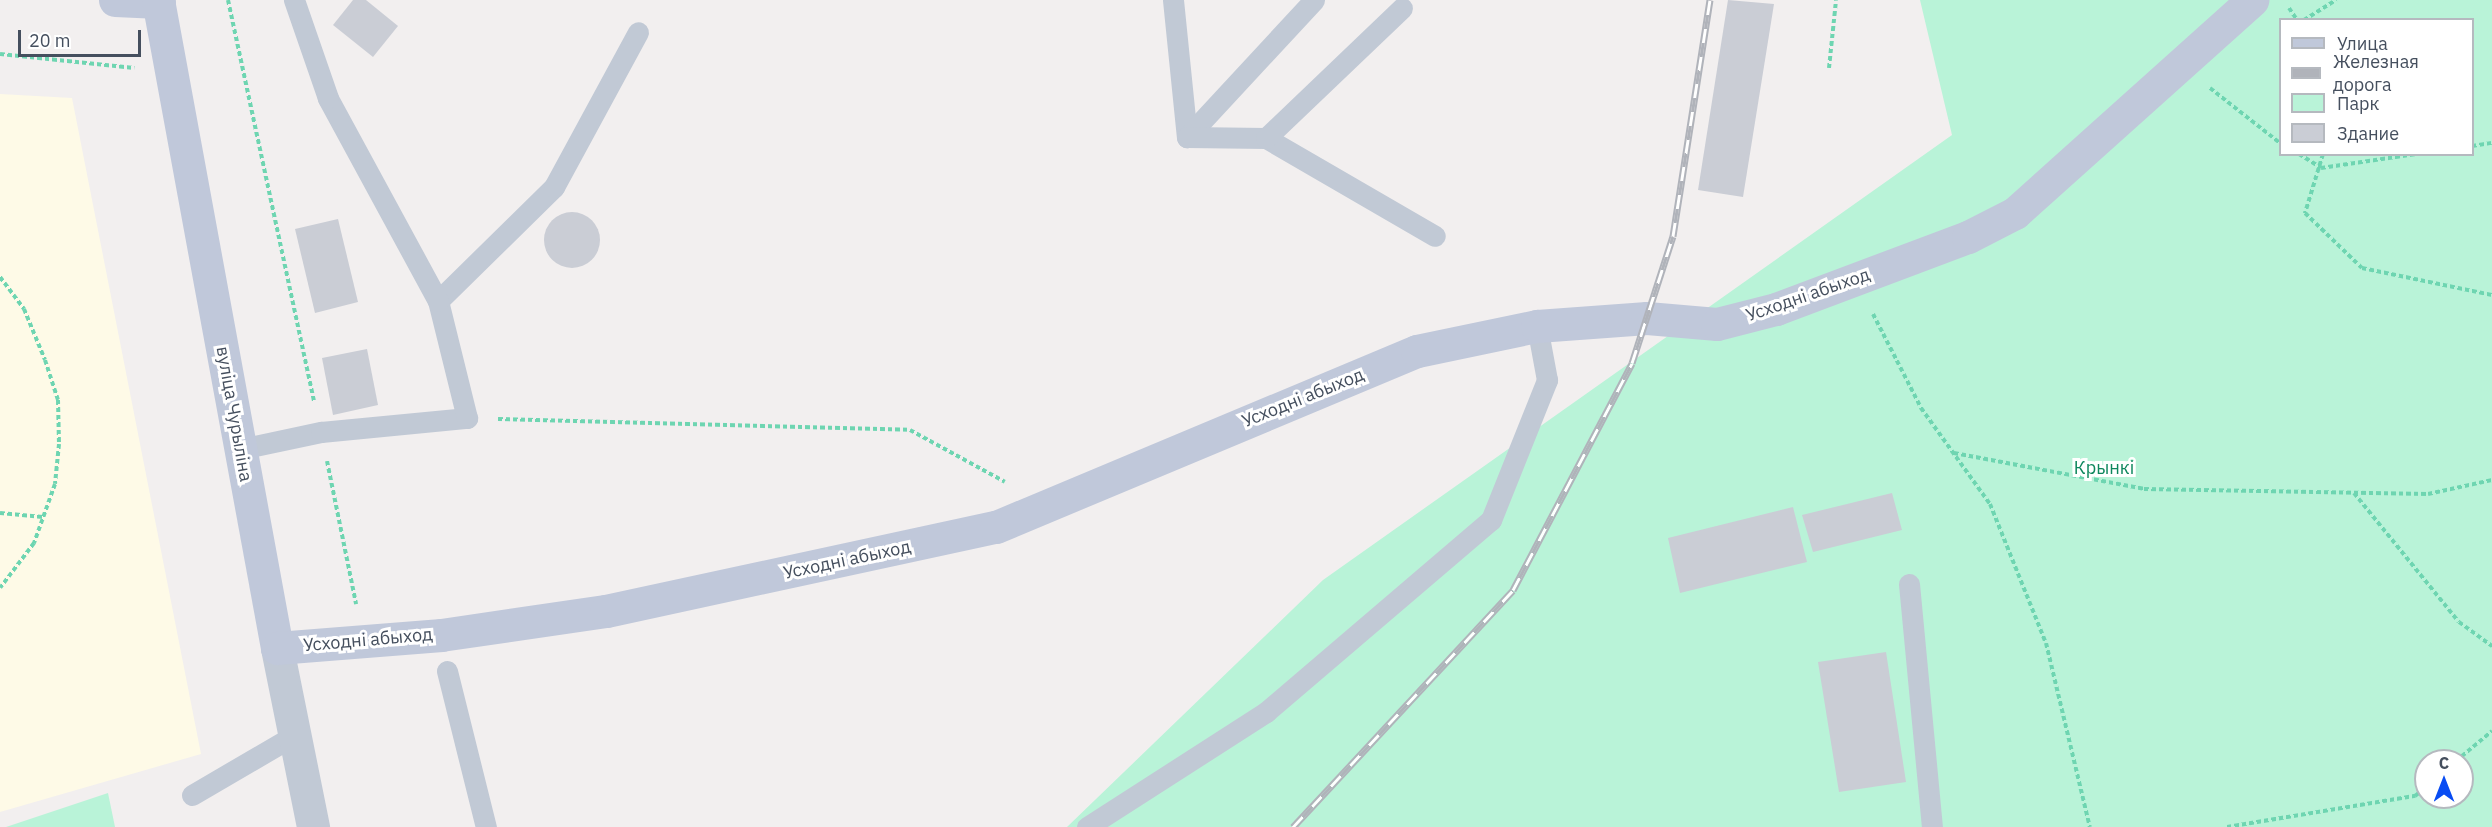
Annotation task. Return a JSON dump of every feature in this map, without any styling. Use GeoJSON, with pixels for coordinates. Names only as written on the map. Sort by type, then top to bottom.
{"type":"FeatureCollection","features":[{"type":"Feature","properties":{"kind":"main road"},"geometry":{"type":"LineString","coordinates":[[115,0],[159,1]]}},
{"type":"Feature","properties":{"kind":"main road","name":"Усходні абыход"},"geometry":{"type":"LineString","coordinates":[[277,648],[420,637],[606,611],[996,527],[1417,351],[1537,326],[1647,318],[1717,324],[1856,280],[1968,237],[2015,213],[2183,65],[2252,0]]}},
{"type":"Feature","properties":{"kind":"main road","name":"вуліца Чурыліна"},"geometry":{"type":"LineString","coordinates":[[159,1],[277,648]]}},
{"type":"Feature","properties":{"kind":"street","name":"вуліца Чурыліна"},"geometry":{"type":"LineString","coordinates":[[277,648],[313,827]]}},
{"type":"Feature","properties":{"kind":"lane"},"geometry":{"type":"LineString","coordinates":[[240,449],[321,432],[467,418],[438,301],[328,98],[294,0]]}},
{"type":"Feature","properties":{"kind":"lane"},"geometry":{"type":"LineString","coordinates":[[1173,0],[1187,137]]}},
{"type":"Feature","properties":{"kind":"lane"},"geometry":{"type":"LineString","coordinates":[[1187,137],[1314,0]]}},
{"type":"Feature","properties":{"kind":"lane"},"geometry":{"type":"LineString","coordinates":[[1266,138],[1402,8]]}},
{"type":"Feature","properties":{"kind":"lane"},"geometry":{"type":"LineString","coordinates":[[438,301],[554,187],[638,32]]}},
{"type":"Feature","properties":{"kind":"lane"},"geometry":{"type":"LineString","coordinates":[[1187,137],[1266,138],[1435,236]]}},
{"type":"Feature","properties":{"kind":"lane"},"geometry":{"type":"LineString","coordinates":[[1087,827],[1266,712],[1491,520],[1547,380],[1537,326]]}},
{"type":"Feature","properties":{"kind":"lane"},"geometry":{"type":"LineString","coordinates":[[1909,584],[1932,827]]}},
{"type":"Feature","properties":{"kind":"lane"},"geometry":{"type":"LineString","coordinates":[[447,671],[486,827]]}},
{"type":"Feature","properties":{"kind":"lane"},"geometry":{"type":"LineString","coordinates":[[192,795],[293,736]]}},
{"type":"Feature","properties":{"kind":"path"},"geometry":{"type":"LineString","coordinates":[[228,0],[321,432]]}},
{"type":"Feature","properties":{"kind":"path"},"geometry":{"type":"LineString","coordinates":[[1829,68],[1836,0]]}},
{"type":"Feature","properties":{"kind":"path"},"geometry":{"type":"LineString","coordinates":[[2307,18],[2336,0]]}},
{"type":"Feature","properties":{"kind":"path"},"geometry":{"type":"LineString","coordinates":[[0,54],[172,72]]}},
{"type":"Feature","properties":{"kind":"path"},"geometry":{"type":"LineString","coordinates":[[2183,65],[2279,142]]}},
{"type":"Feature","properties":{"kind":"path"},"geometry":{"type":"LineString","coordinates":[[2474,146],[2492,143]]}},
{"type":"Feature","properties":{"kind":"path"},"geometry":{"type":"LineString","coordinates":[[2302,156],[2321,168],[2402,156]]}},
{"type":"Feature","properties":{"kind":"path"},"geometry":{"type":"LineString","coordinates":[[2323,156],[2321,168],[2305,213],[2362,268],[2492,295]]}},
{"type":"Feature","properties":{"kind":"path"},"geometry":{"type":"LineString","coordinates":[[0,277],[24,309],[58,400],[55,484],[34,543],[0,588]]}},
{"type":"Feature","properties":{"kind":"path"},"geometry":{"type":"LineString","coordinates":[[1856,280],[1921,408],[1990,504],[2046,643],[2090,827]]}},
{"type":"Feature","properties":{"kind":"path"},"geometry":{"type":"LineString","coordinates":[[467,418],[910,430],[1016,488]]}},
{"type":"Feature","properties":{"kind":"path"},"geometry":{"type":"LineString","coordinates":[[1953,453],[2144,489],[2428,494],[2492,480]]}},
{"type":"Feature","properties":{"kind":"path"},"geometry":{"type":"LineString","coordinates":[[2353,492],[2459,622],[2492,646]]}},
{"type":"Feature","properties":{"kind":"path"},"geometry":{"type":"LineString","coordinates":[[0,513],[43,518]]}},
{"type":"Feature","properties":{"kind":"path"},"geometry":{"type":"LineString","coordinates":[[2470,749],[2492,731]]}},
{"type":"Feature","properties":{"kind":"path"},"geometry":{"type":"LineString","coordinates":[[2227,827],[2414,796]]}},
{"type":"Feature","properties":{"kind":"shaded area"},"geometry":{"type":"Polygon","coordinates":[[[0,94],[72,98],[201,754],[0,812],[0,94]]]}},
{"type":"Feature","properties":{"kind":"green space","name":"Крынкі"},"geometry":{"type":"Polygon","coordinates":[[[1920,0],[2492,0],[2492,827],[1067,827],[1323,580],[1952,135],[1920,0]]]}},
{"type":"Feature","properties":{"kind":"green space"},"geometry":{"type":"Polygon","coordinates":[[[108,793],[115,827],[6,827],[108,793]]]}},
{"type":"Feature","properties":{"kind":"building"},"geometry":{"type":"Polygon","coordinates":[[[353,0],[366,0],[398,26],[373,57],[333,25],[353,0]]]}},
{"type":"Feature","properties":{"kind":"building"},"geometry":{"type":"Polygon","coordinates":[[[1728,0],[1774,4],[1743,197],[1698,190],[1728,0]]]}},
{"type":"Feature","properties":{"kind":"building"},"geometry":{"type":"Polygon","coordinates":[[[572,212],[583,214],[592,220],[598,229],[600,240],[598,251],[592,260],[583,266],[572,268],[561,266],[552,260],[546,251],[544,240],[546,229],[552,220],[561,214],[572,212]]]}},
{"type":"Feature","properties":{"kind":"building"},"geometry":{"type":"Polygon","coordinates":[[[338,219],[358,302],[315,313],[295,229],[338,219]]]}},
{"type":"Feature","properties":{"kind":"building"},"geometry":{"type":"Polygon","coordinates":[[[367,349],[378,405],[333,415],[322,358],[367,349]]]}},
{"type":"Feature","properties":{"kind":"building"},"geometry":{"type":"Polygon","coordinates":[[[1892,493],[1902,530],[1813,552],[1802,515],[1892,493]]]}},
{"type":"Feature","properties":{"kind":"building"},"geometry":{"type":"Polygon","coordinates":[[[1793,507],[1807,562],[1680,593],[1668,538],[1793,507]]]}},
{"type":"Feature","properties":{"kind":"building"},"geometry":{"type":"Polygon","coordinates":[[[1886,652],[1906,782],[1839,792],[1818,662],[1886,652]]]}},
{"type":"Feature","properties":{"kind":"railway"},"geometry":{"type":"LineString","coordinates":[[1293,827],[1513,590],[1632,363],[1673,236],[1710,0]]}}]}
